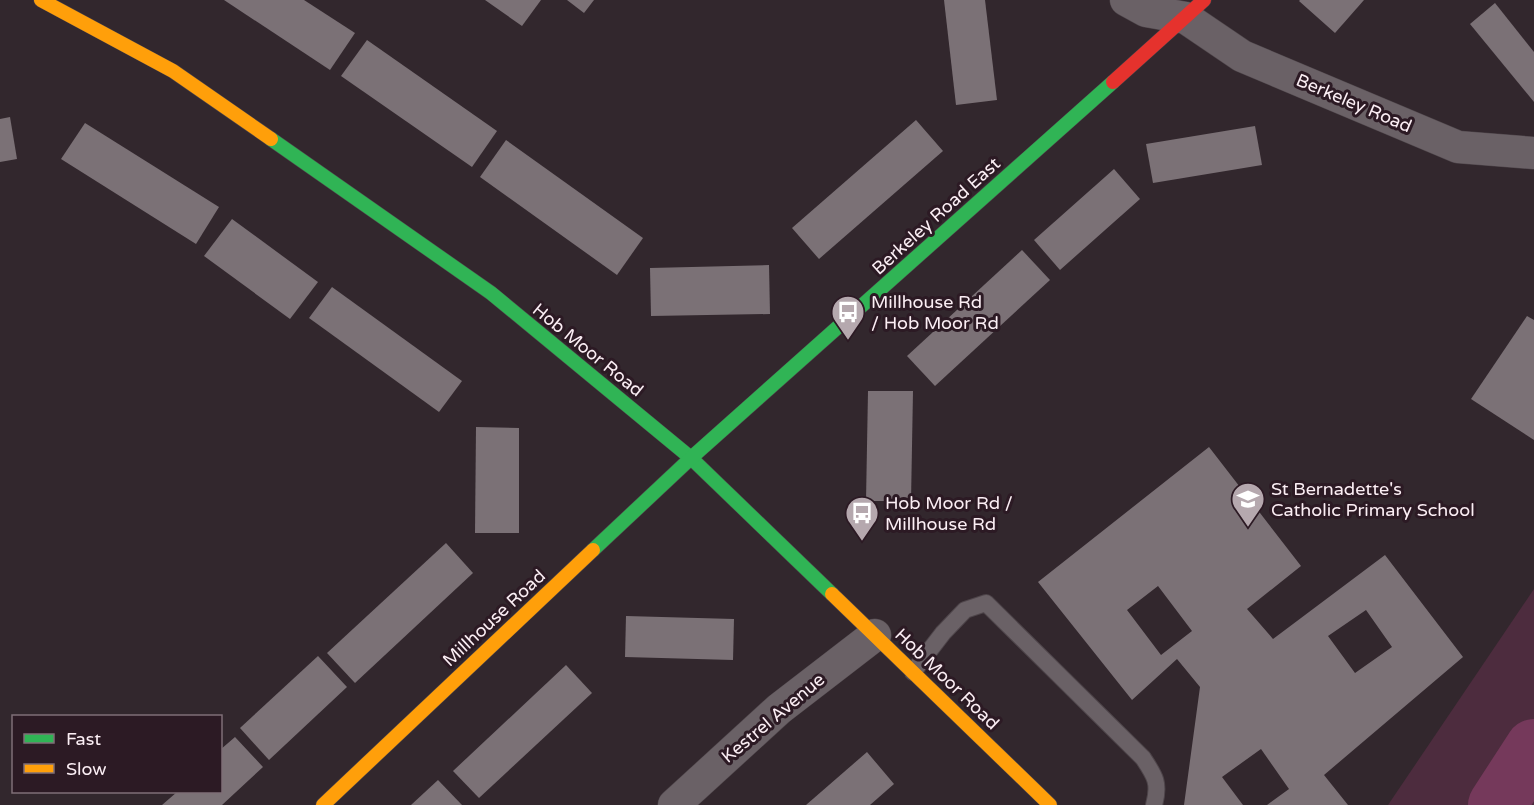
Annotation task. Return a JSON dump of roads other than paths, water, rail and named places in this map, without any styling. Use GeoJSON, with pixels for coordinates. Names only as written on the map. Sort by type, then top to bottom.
{"type":"FeatureCollection","features":[{"type":"Feature","properties":{"kind":"street","name":"Hob Moor Road"},"geometry":{"type":"LineString","coordinates":[[42,0],[173,71],[491,293],[691,458],[1050,805]]}},
{"type":"Feature","properties":{"kind":"street"},"geometry":{"type":"LineString","coordinates":[[1126,0],[1146,11],[1195,9]]}},
{"type":"Feature","properties":{"kind":"street","name":"Berkeley Road East"},"geometry":{"type":"LineString","coordinates":[[691,458],[1195,9]]}},
{"type":"Feature","properties":{"kind":"street","name":"Berkeley Road"},"geometry":{"type":"LineString","coordinates":[[1195,9],[1242,56],[1458,147],[1534,153]]}},
{"type":"Feature","properties":{"kind":"street","name":"Millhouse Road"},"geometry":{"type":"LineString","coordinates":[[323,805],[691,458]]}},
{"type":"Feature","properties":{"kind":"street","name":"Kestrel Avenue"},"geometry":{"type":"LineString","coordinates":[[674,805],[779,710],[875,635]]}},
{"type":"Feature","properties":{"kind":"lane"},"geometry":{"type":"LineString","coordinates":[[914,672],[943,633],[964,610],[986,603],[1143,758],[1156,777],[1157,792],[1154,805]]}},
{"type":"Feature","properties":{"kind":"waterway"},"geometry":{"type":"LineString","coordinates":[[1497,805],[1534,748]]}},
{"type":"Feature","properties":{"kind":"place","name":"Millhouse Rd / Hob Moor Rd"},"geometry":{"type":"Point","coordinates":[848,341]}},
{"type":"Feature","properties":{"kind":"place","name":"St Bernadette's Catholic Primary School"},"geometry":{"type":"Point","coordinates":[1248,528]}},
{"type":"Feature","properties":{"kind":"place","name":"Hob Moor Rd / Millhouse Rd"},"geometry":{"type":"Point","coordinates":[862,542]}}]}
